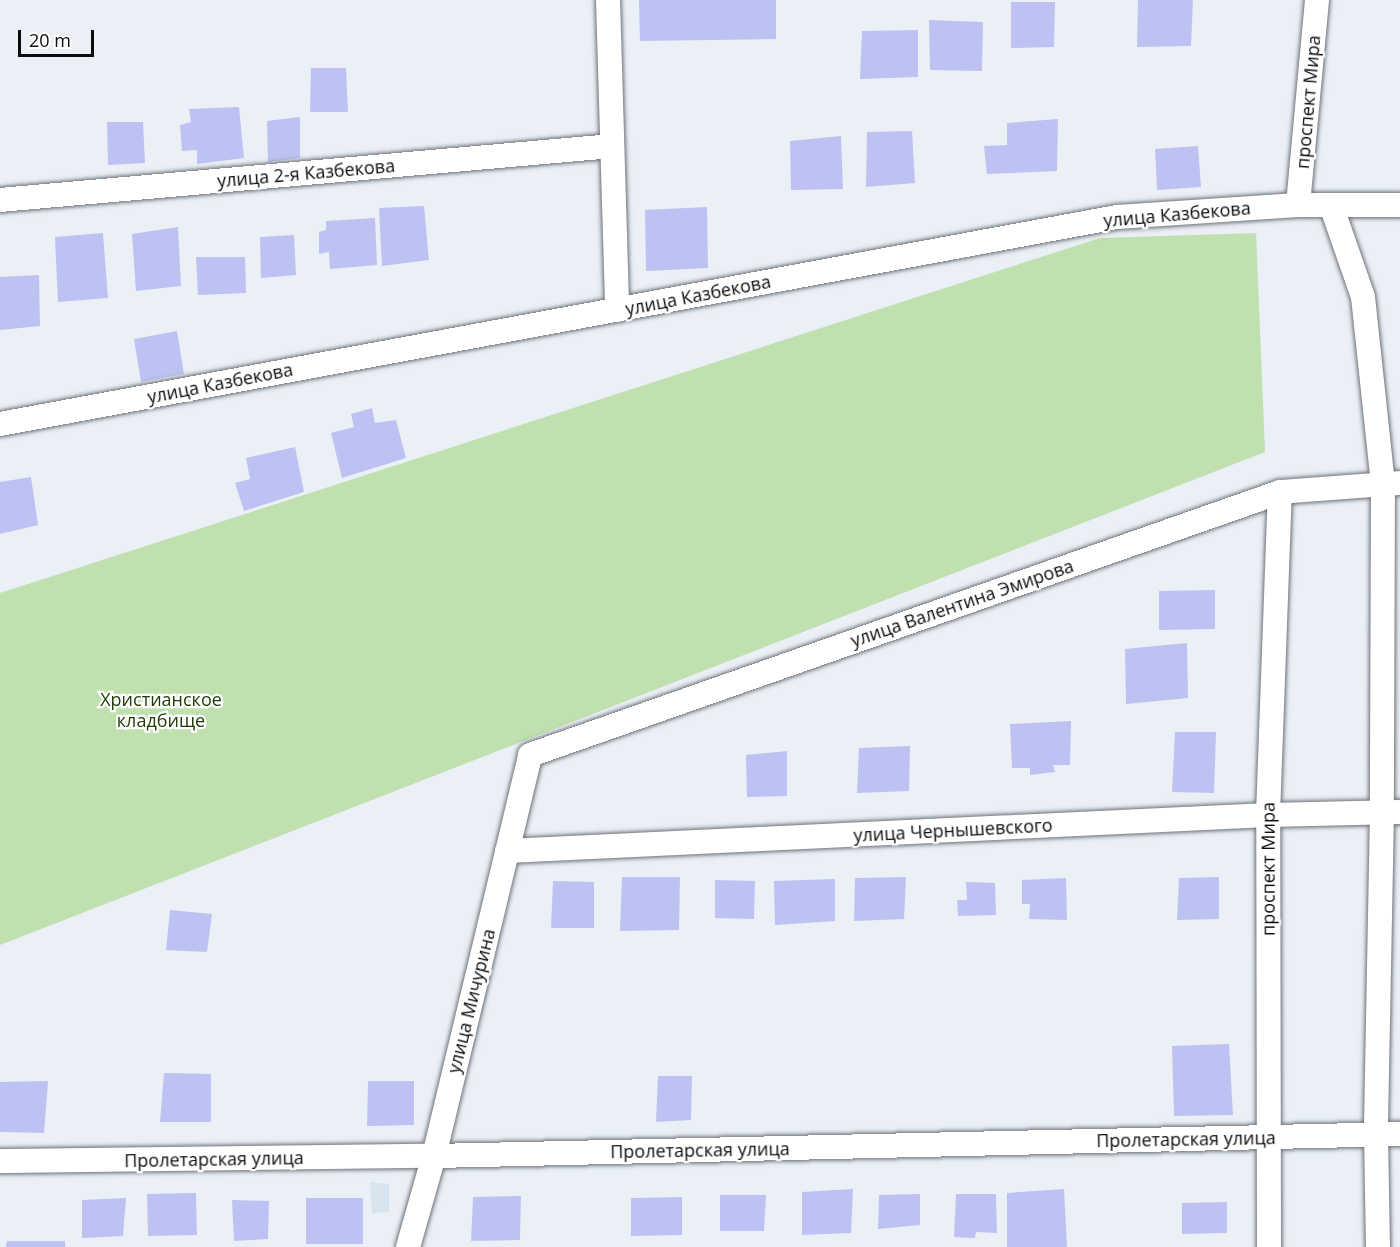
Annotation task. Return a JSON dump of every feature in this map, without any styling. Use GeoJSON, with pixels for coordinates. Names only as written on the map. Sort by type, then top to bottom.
{"type":"FeatureCollection","features":[{"type":"Feature","properties":{"kind":"street"},"geometry":{"type":"LineString","coordinates":[[608,0],[617,310]]}},
{"type":"Feature","properties":{"kind":"street","name":"проспект Мира"},"geometry":{"type":"LineString","coordinates":[[1298,205],[1317,0]]}},
{"type":"Feature","properties":{"kind":"street","name":"улица 2-я Казбекова"},"geometry":{"type":"LineString","coordinates":[[0,200],[612,146]]}},
{"type":"Feature","properties":{"kind":"street","name":"улица Казбекова"},"geometry":{"type":"LineString","coordinates":[[0,424],[1117,217],[1298,205],[1400,205]]}},
{"type":"Feature","properties":{"kind":"street"},"geometry":{"type":"LineString","coordinates":[[1332,205],[1363,297],[1391,483],[1388,1134],[1378,1247]]}},
{"type":"Feature","properties":{"kind":"street","name":"улица Валентина Эмирова"},"geometry":{"type":"LineString","coordinates":[[530,755],[1280,492],[1391,483]]}},
{"type":"Feature","properties":{"kind":"street","name":"проспект Мира"},"geometry":{"type":"LineString","coordinates":[[1269,1247],[1268,815],[1280,492]]}},
{"type":"Feature","properties":{"kind":"street","name":"улица Мичурина"},"geometry":{"type":"LineString","coordinates":[[408,1247],[434,1156],[530,755]]}},
{"type":"Feature","properties":{"kind":"street","name":"улица Чернышевского"},"geometry":{"type":"LineString","coordinates":[[507,851],[1268,815],[1391,812]]}},
{"type":"Feature","properties":{"kind":"street","name":"Пролетарская улица"},"geometry":{"type":"LineString","coordinates":[[0,1161],[434,1156],[1388,1134]]}},
{"type":"Feature","properties":{"kind":"shaded area"},"geometry":{"type":"Polygon","coordinates":[[[370,1182],[389,1184],[389,1212],[372,1213],[370,1182]]]}},
{"type":"Feature","properties":{"kind":"green space","name":"Христианское кладбище"},"geometry":{"type":"Polygon","coordinates":[[[1256,233],[1265,452],[0,945],[0,593],[1100,238],[1256,233]]]}},
{"type":"Feature","properties":{"kind":"building"},"geometry":{"type":"Polygon","coordinates":[[[639,0],[776,0],[776,39],[640,41],[639,0]]]}},
{"type":"Feature","properties":{"kind":"building"},"geometry":{"type":"Polygon","coordinates":[[[1138,0],[1193,0],[1191,46],[1137,47],[1138,0]]]}},
{"type":"Feature","properties":{"kind":"building"},"geometry":{"type":"Polygon","coordinates":[[[1011,2],[1055,2],[1054,47],[1011,48],[1011,2]]]}},
{"type":"Feature","properties":{"kind":"building"},"geometry":{"type":"Polygon","coordinates":[[[929,20],[983,22],[982,71],[930,70],[929,20]]]}},
{"type":"Feature","properties":{"kind":"building"},"geometry":{"type":"Polygon","coordinates":[[[918,30],[918,77],[860,79],[862,31],[918,30]]]}},
{"type":"Feature","properties":{"kind":"building"},"geometry":{"type":"Polygon","coordinates":[[[311,68],[346,68],[348,112],[310,112],[311,68]]]}},
{"type":"Feature","properties":{"kind":"building"},"geometry":{"type":"Polygon","coordinates":[[[239,107],[244,158],[197,164],[197,150],[182,151],[180,125],[191,122],[189,109],[239,107]]]}},
{"type":"Feature","properties":{"kind":"building"},"geometry":{"type":"Polygon","coordinates":[[[300,117],[300,158],[268,162],[267,121],[300,117]]]}},
{"type":"Feature","properties":{"kind":"building"},"geometry":{"type":"Polygon","coordinates":[[[1058,119],[1057,171],[987,174],[984,146],[1007,145],[1007,123],[1058,119]]]}},
{"type":"Feature","properties":{"kind":"building"},"geometry":{"type":"Polygon","coordinates":[[[107,122],[143,122],[145,163],[108,165],[107,122]]]}},
{"type":"Feature","properties":{"kind":"building"},"geometry":{"type":"Polygon","coordinates":[[[912,131],[915,183],[866,187],[867,132],[912,131]]]}},
{"type":"Feature","properties":{"kind":"building"},"geometry":{"type":"Polygon","coordinates":[[[841,136],[843,189],[791,190],[790,141],[841,136]]]}},
{"type":"Feature","properties":{"kind":"building"},"geometry":{"type":"Polygon","coordinates":[[[1198,146],[1201,187],[1157,190],[1155,149],[1198,146]]]}},
{"type":"Feature","properties":{"kind":"building"},"geometry":{"type":"Polygon","coordinates":[[[424,206],[429,260],[382,266],[379,208],[424,206]]]}},
{"type":"Feature","properties":{"kind":"building"},"geometry":{"type":"Polygon","coordinates":[[[707,207],[708,268],[646,271],[645,210],[707,207]]]}},
{"type":"Feature","properties":{"kind":"building"},"geometry":{"type":"Polygon","coordinates":[[[375,218],[377,265],[330,269],[329,252],[319,254],[319,232],[326,230],[326,221],[375,218]]]}},
{"type":"Feature","properties":{"kind":"building"},"geometry":{"type":"Polygon","coordinates":[[[178,227],[181,286],[136,291],[132,234],[178,227]]]}},
{"type":"Feature","properties":{"kind":"building"},"geometry":{"type":"Polygon","coordinates":[[[103,233],[108,298],[58,302],[55,237],[103,233]]]}},
{"type":"Feature","properties":{"kind":"building"},"geometry":{"type":"Polygon","coordinates":[[[294,235],[296,275],[261,278],[260,237],[294,235]]]}},
{"type":"Feature","properties":{"kind":"building"},"geometry":{"type":"Polygon","coordinates":[[[196,257],[245,257],[246,293],[198,295],[196,257]]]}},
{"type":"Feature","properties":{"kind":"building"},"geometry":{"type":"Polygon","coordinates":[[[39,275],[40,326],[0,330],[0,277],[39,275]]]}},
{"type":"Feature","properties":{"kind":"building"},"geometry":{"type":"Polygon","coordinates":[[[177,331],[184,374],[141,382],[134,339],[177,331]]]}},
{"type":"Feature","properties":{"kind":"building"},"geometry":{"type":"Polygon","coordinates":[[[372,408],[375,423],[396,420],[406,458],[342,478],[331,433],[354,427],[351,414],[372,408]]]}},
{"type":"Feature","properties":{"kind":"building"},"geometry":{"type":"Polygon","coordinates":[[[295,447],[304,492],[244,511],[235,483],[250,479],[246,458],[295,447]]]}},
{"type":"Feature","properties":{"kind":"building"},"geometry":{"type":"Polygon","coordinates":[[[31,477],[38,525],[0,534],[0,482],[31,477]]]}},
{"type":"Feature","properties":{"kind":"building"},"geometry":{"type":"Polygon","coordinates":[[[1215,590],[1215,629],[1159,630],[1159,591],[1215,590]]]}},
{"type":"Feature","properties":{"kind":"building"},"geometry":{"type":"Polygon","coordinates":[[[1187,643],[1188,698],[1126,704],[1125,649],[1187,643]]]}},
{"type":"Feature","properties":{"kind":"building"},"geometry":{"type":"Polygon","coordinates":[[[1071,721],[1070,765],[1053,765],[1055,772],[1030,775],[1030,768],[1012,768],[1010,724],[1071,721]]]}},
{"type":"Feature","properties":{"kind":"building"},"geometry":{"type":"Polygon","coordinates":[[[1175,732],[1216,732],[1214,793],[1172,792],[1175,732]]]}},
{"type":"Feature","properties":{"kind":"building"},"geometry":{"type":"Polygon","coordinates":[[[910,746],[909,791],[857,793],[859,748],[910,746]]]}},
{"type":"Feature","properties":{"kind":"building"},"geometry":{"type":"Polygon","coordinates":[[[787,751],[787,796],[747,797],[746,755],[787,751]]]}},
{"type":"Feature","properties":{"kind":"building"},"geometry":{"type":"Polygon","coordinates":[[[622,877],[680,877],[679,930],[620,931],[622,877]]]}},
{"type":"Feature","properties":{"kind":"building"},"geometry":{"type":"Polygon","coordinates":[[[906,877],[904,919],[854,921],[855,878],[906,877]]]}},
{"type":"Feature","properties":{"kind":"building"},"geometry":{"type":"Polygon","coordinates":[[[1219,877],[1219,919],[1177,920],[1179,878],[1219,877]]]}},
{"type":"Feature","properties":{"kind":"building"},"geometry":{"type":"Polygon","coordinates":[[[1066,878],[1067,920],[1029,919],[1030,904],[1022,904],[1022,880],[1066,878]]]}},
{"type":"Feature","properties":{"kind":"building"},"geometry":{"type":"Polygon","coordinates":[[[835,879],[835,921],[775,925],[774,881],[835,879]]]}},
{"type":"Feature","properties":{"kind":"building"},"geometry":{"type":"Polygon","coordinates":[[[715,880],[755,881],[754,919],[715,918],[715,880]]]}},
{"type":"Feature","properties":{"kind":"building"},"geometry":{"type":"Polygon","coordinates":[[[553,881],[594,882],[594,928],[551,928],[553,881]]]}},
{"type":"Feature","properties":{"kind":"building"},"geometry":{"type":"Polygon","coordinates":[[[966,882],[995,883],[996,915],[958,916],[957,900],[967,900],[966,882]]]}},
{"type":"Feature","properties":{"kind":"building"},"geometry":{"type":"Polygon","coordinates":[[[170,910],[212,914],[207,952],[166,950],[170,910]]]}},
{"type":"Feature","properties":{"kind":"building"},"geometry":{"type":"Polygon","coordinates":[[[1229,1044],[1233,1115],[1174,1116],[1172,1046],[1229,1044]]]}},
{"type":"Feature","properties":{"kind":"building"},"geometry":{"type":"Polygon","coordinates":[[[164,1073],[211,1074],[211,1122],[160,1122],[164,1073]]]}},
{"type":"Feature","properties":{"kind":"building"},"geometry":{"type":"Polygon","coordinates":[[[658,1076],[692,1076],[691,1120],[656,1122],[658,1076]]]}},
{"type":"Feature","properties":{"kind":"building"},"geometry":{"type":"Polygon","coordinates":[[[48,1081],[44,1133],[0,1132],[0,1082],[48,1081]]]}},
{"type":"Feature","properties":{"kind":"building"},"geometry":{"type":"Polygon","coordinates":[[[368,1081],[414,1081],[414,1125],[367,1126],[368,1081]]]}},
{"type":"Feature","properties":{"kind":"building"},"geometry":{"type":"Polygon","coordinates":[[[853,1189],[851,1233],[802,1235],[802,1192],[853,1189]]]}},
{"type":"Feature","properties":{"kind":"building"},"geometry":{"type":"Polygon","coordinates":[[[1064,1189],[1067,1247],[1007,1247],[1007,1193],[1064,1189]]]}},
{"type":"Feature","properties":{"kind":"building"},"geometry":{"type":"Polygon","coordinates":[[[196,1193],[197,1235],[148,1236],[147,1194],[196,1193]]]}},
{"type":"Feature","properties":{"kind":"building"},"geometry":{"type":"Polygon","coordinates":[[[920,1194],[920,1225],[878,1229],[879,1195],[920,1194]]]}},
{"type":"Feature","properties":{"kind":"building"},"geometry":{"type":"Polygon","coordinates":[[[956,1194],[996,1194],[997,1233],[976,1232],[975,1238],[954,1237],[956,1194]]]}},
{"type":"Feature","properties":{"kind":"building"},"geometry":{"type":"Polygon","coordinates":[[[720,1195],[766,1195],[764,1231],[720,1231],[720,1195]]]}},
{"type":"Feature","properties":{"kind":"building"},"geometry":{"type":"Polygon","coordinates":[[[521,1196],[520,1240],[471,1241],[473,1197],[521,1196]]]}},
{"type":"Feature","properties":{"kind":"building"},"geometry":{"type":"Polygon","coordinates":[[[682,1197],[682,1235],[631,1236],[631,1198],[682,1197]]]}},
{"type":"Feature","properties":{"kind":"building"},"geometry":{"type":"Polygon","coordinates":[[[126,1198],[123,1236],[82,1238],[82,1200],[126,1198]]]}},
{"type":"Feature","properties":{"kind":"building"},"geometry":{"type":"Polygon","coordinates":[[[306,1198],[363,1198],[363,1244],[306,1244],[306,1198]]]}},
{"type":"Feature","properties":{"kind":"building"},"geometry":{"type":"Polygon","coordinates":[[[232,1200],[269,1201],[268,1239],[234,1241],[232,1200]]]}},
{"type":"Feature","properties":{"kind":"building"},"geometry":{"type":"Polygon","coordinates":[[[1227,1202],[1227,1233],[1182,1234],[1182,1203],[1227,1202]]]}},
{"type":"Feature","properties":{"kind":"building"},"geometry":{"type":"Polygon","coordinates":[[[7,1241],[65,1241],[65,1247],[6,1247],[7,1241]]]}}]}
